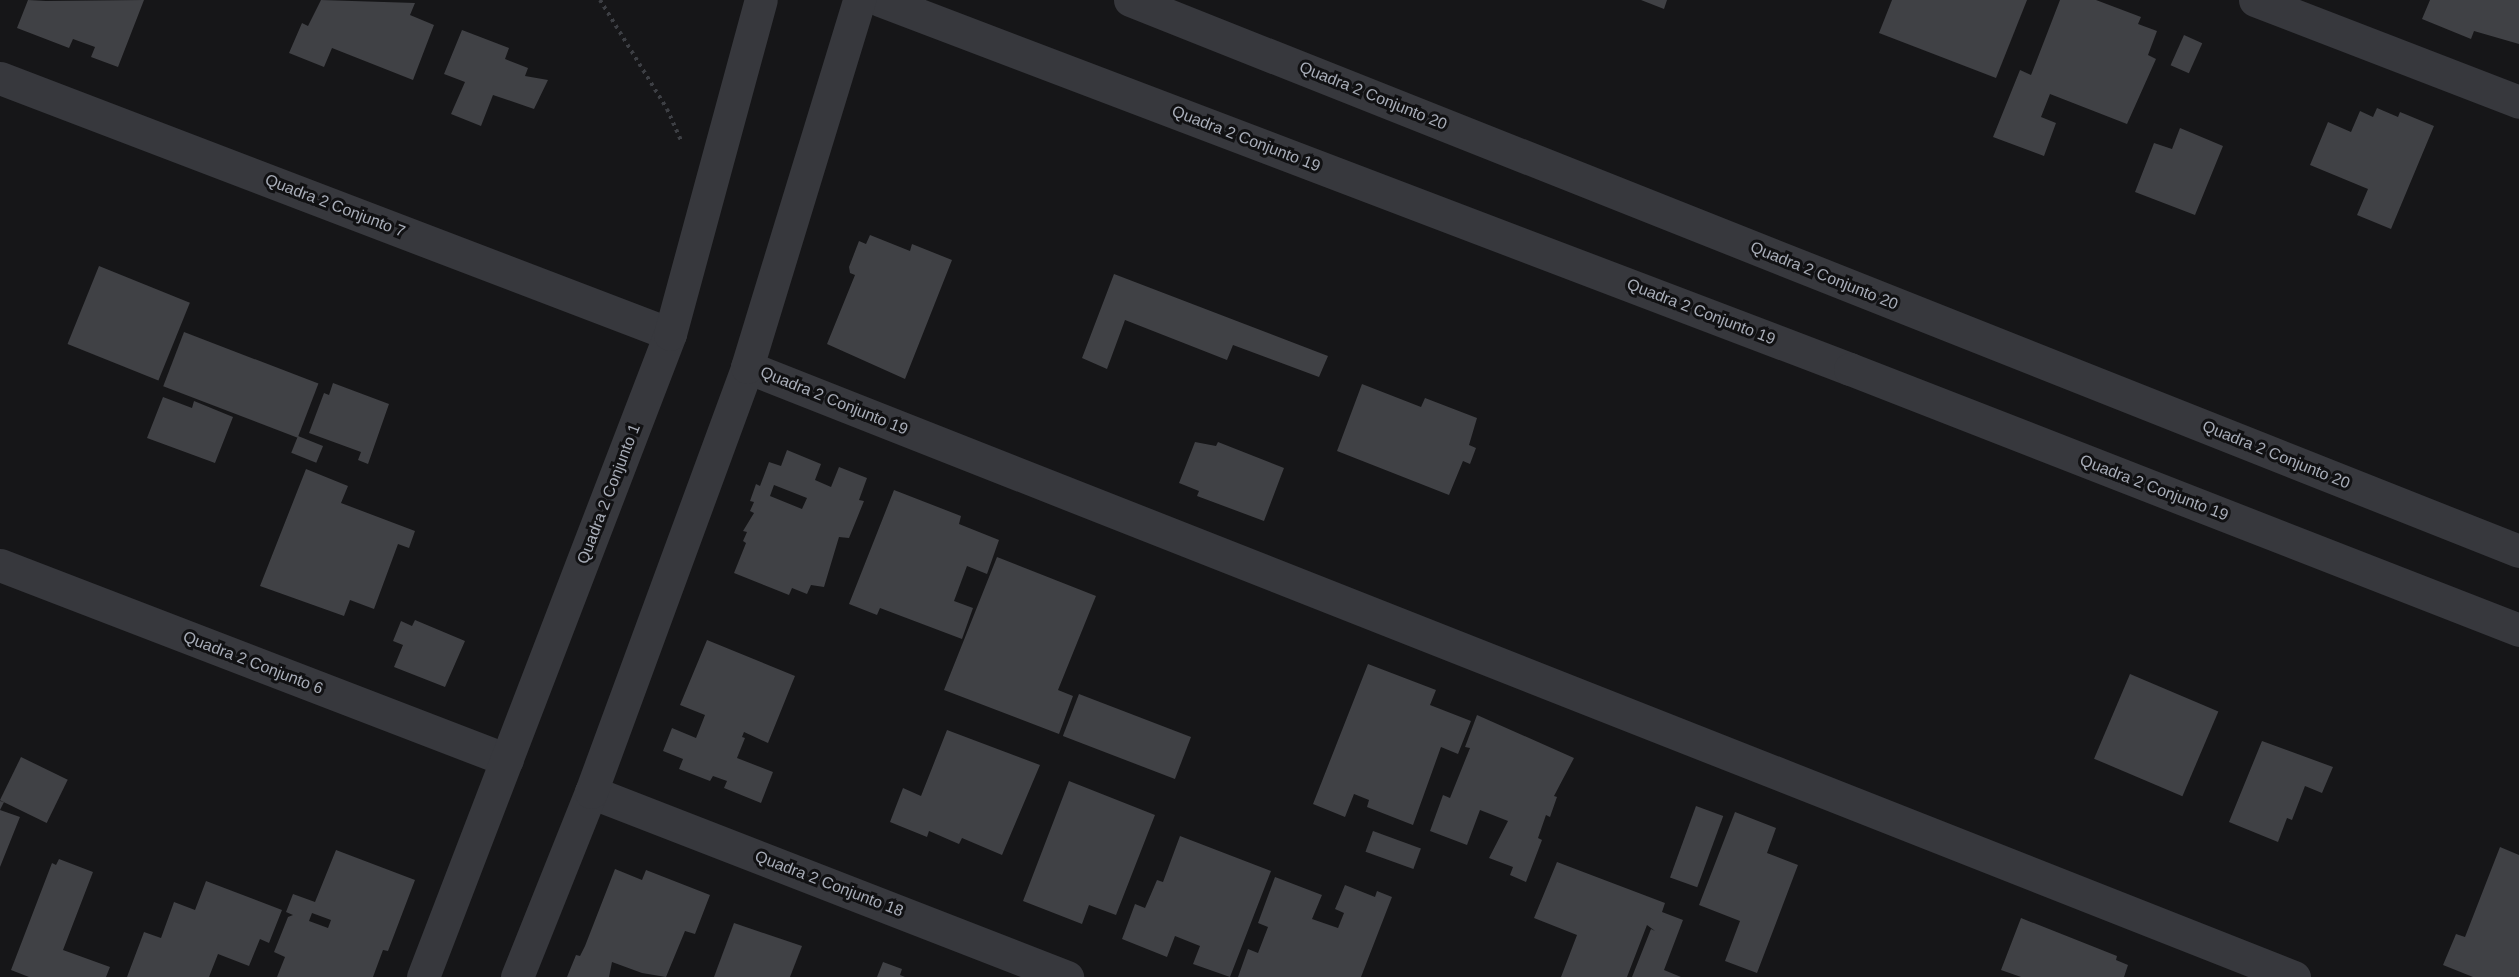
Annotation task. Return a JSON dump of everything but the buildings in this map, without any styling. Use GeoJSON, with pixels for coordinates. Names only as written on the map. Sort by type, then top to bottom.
{"type":"FeatureCollection","features":[{"type":"Feature","properties":{"kind":"street","name":"Quadra 2 Conjunto 1"},"geometry":{"type":"LineString","coordinates":[[423,977],[670,334],[761,0]]}},
{"type":"Feature","properties":{"kind":"street"},"geometry":{"type":"LineString","coordinates":[[517,977],[591,792],[747,367],[859,0]]}},
{"type":"Feature","properties":{"kind":"street","name":"Quadra 2 Conjunto 19"},"geometry":{"type":"LineString","coordinates":[[880,0],[1850,369],[2519,630]]}},
{"type":"Feature","properties":{"kind":"street","name":"Quadra 2 Conjunto 20"},"geometry":{"type":"LineString","coordinates":[[1130,0],[2519,551]]}},
{"type":"Feature","properties":{"kind":"street"},"geometry":{"type":"LineString","coordinates":[[2255,0],[2519,102]]}},
{"type":"Feature","properties":{"kind":"street","name":"Quadra 2 Conjunto 7"},"geometry":{"type":"LineString","coordinates":[[0,78],[670,334]]}},
{"type":"Feature","properties":{"kind":"street","name":"Quadra 2 Conjunto 19"},"geometry":{"type":"LineString","coordinates":[[747,367],[2294,977]]}},
{"type":"Feature","properties":{"kind":"street","name":"Quadra 2 Conjunto 6"},"geometry":{"type":"LineString","coordinates":[[0,565],[507,760]]}},
{"type":"Feature","properties":{"kind":"street","name":"Quadra 2 Conjunto 18"},"geometry":{"type":"LineString","coordinates":[[591,792],[1067,977]]}},
{"type":"Feature","properties":{"kind":"path"},"geometry":{"type":"LineString","coordinates":[[600,0],[667,109],[707,197]]}}]}
